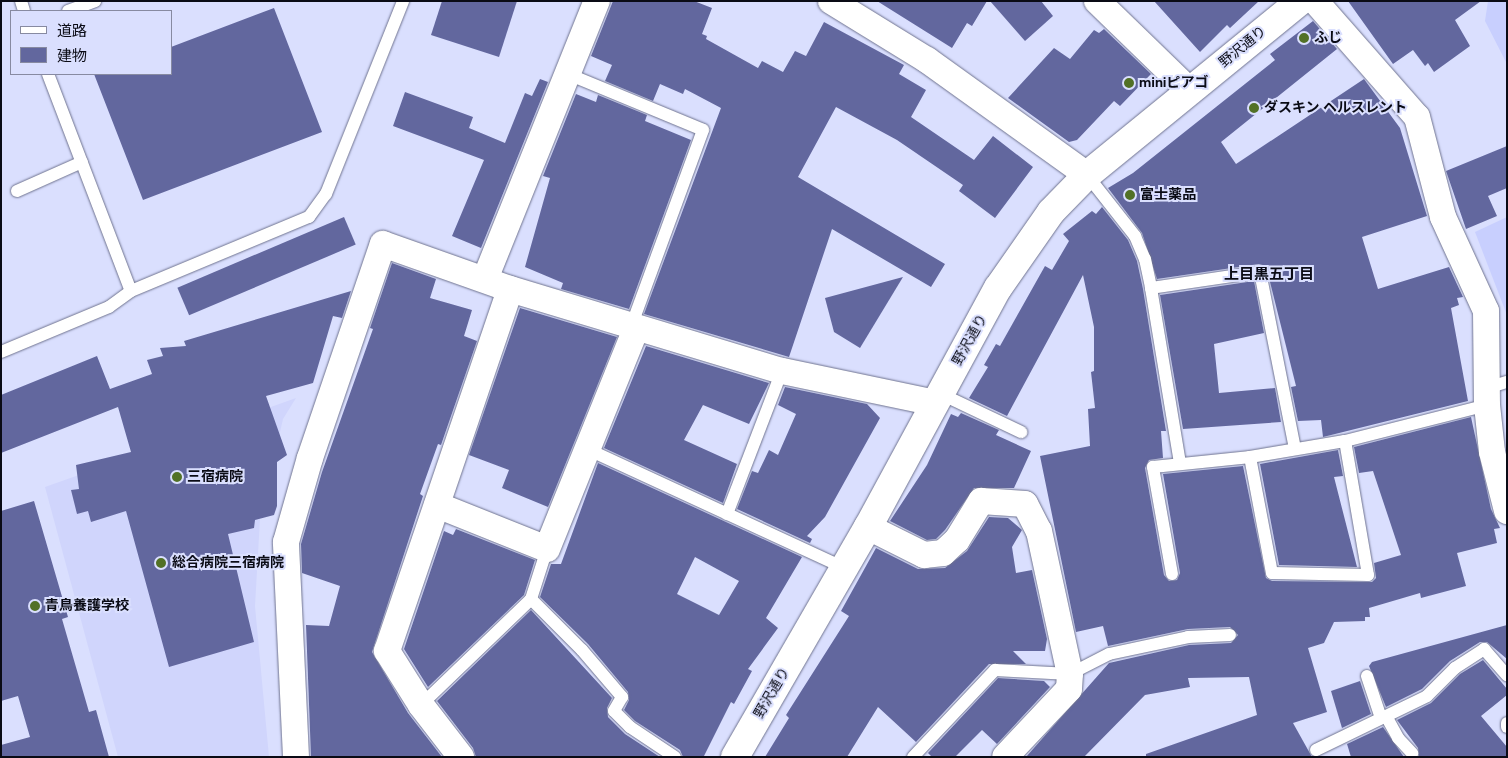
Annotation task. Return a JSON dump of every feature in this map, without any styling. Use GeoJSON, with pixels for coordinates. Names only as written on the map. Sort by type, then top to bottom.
{"type":"FeatureCollection","features":[{"type":"Feature","properties":{"kind":"street"},"geometry":{"type":"LineString","coordinates":[[485,279],[596,1]]}},
{"type":"Feature","properties":{"kind":"street"},"geometry":{"type":"LineString","coordinates":[[831,1],[927,60],[1087,175]]}},
{"type":"Feature","properties":{"kind":"street"},"geometry":{"type":"LineString","coordinates":[[1097,1],[1190,91]]}},
{"type":"Feature","properties":{"kind":"street","name":"野沢通り"},"geometry":{"type":"LineString","coordinates":[[735,757],[868,527],[998,288],[1051,212],[1087,175],[1300,1]]}},
{"type":"Feature","properties":{"kind":"street"},"geometry":{"type":"LineString","coordinates":[[1315,1],[1416,117],[1443,217],[1486,310],[1494,392],[1492,452],[1506,502]]}},
{"type":"Feature","properties":{"kind":"street"},"geometry":{"type":"LineString","coordinates":[[296,757],[286,542],[310,458],[383,244],[510,289],[633,328],[782,371],[938,398]]}},
{"type":"Feature","properties":{"kind":"street"},"geometry":{"type":"LineString","coordinates":[[457,756],[421,706],[387,651],[510,289]]}},
{"type":"Feature","properties":{"kind":"street"},"geometry":{"type":"LineString","coordinates":[[437,505],[547,549],[633,328]]}},
{"type":"Feature","properties":{"kind":"street"},"geometry":{"type":"LineString","coordinates":[[868,527],[924,555],[943,553],[957,540],[981,501],[1026,504],[1039,531],[1070,674],[1069,689],[1005,757]]}},
{"type":"Feature","properties":{"kind":"lane"},"geometry":{"type":"LineString","coordinates":[[71,10],[95,1]]}},
{"type":"Feature","properties":{"kind":"lane"},"geometry":{"type":"LineString","coordinates":[[1,352],[109,307],[131,291],[309,217],[318,208],[326,194],[403,1]]}},
{"type":"Feature","properties":{"kind":"lane"},"geometry":{"type":"LineString","coordinates":[[568,74],[703,130],[633,328]]}},
{"type":"Feature","properties":{"kind":"lane"},"geometry":{"type":"LineString","coordinates":[[48,75],[131,291]]}},
{"type":"Feature","properties":{"kind":"lane"},"geometry":{"type":"LineString","coordinates":[[17,192],[82,162]]}},
{"type":"Feature","properties":{"kind":"lane"},"geometry":{"type":"LineString","coordinates":[[1087,175],[1135,236],[1145,259],[1180,464]]}},
{"type":"Feature","properties":{"kind":"lane"},"geometry":{"type":"LineString","coordinates":[[1151,288],[1260,272],[1295,449]]}},
{"type":"Feature","properties":{"kind":"lane"},"geometry":{"type":"LineString","coordinates":[[727,514],[782,371]]}},
{"type":"Feature","properties":{"kind":"lane"},"geometry":{"type":"LineString","coordinates":[[1172,574],[1153,466],[1250,458],[1345,441],[1494,392]]}},
{"type":"Feature","properties":{"kind":"lane"},"geometry":{"type":"LineString","coordinates":[[938,398],[1021,432]]}},
{"type":"Feature","properties":{"kind":"lane"},"geometry":{"type":"LineString","coordinates":[[1250,458],[1272,573],[1368,575],[1345,441]]}},
{"type":"Feature","properties":{"kind":"lane"},"geometry":{"type":"LineString","coordinates":[[587,449],[845,568]]}},
{"type":"Feature","properties":{"kind":"lane"},"geometry":{"type":"LineString","coordinates":[[421,706],[531,599],[547,549]]}},
{"type":"Feature","properties":{"kind":"lane"},"geometry":{"type":"LineString","coordinates":[[531,599],[582,650],[622,697],[614,712],[630,727],[674,757]]}},
{"type":"Feature","properties":{"kind":"lane"},"geometry":{"type":"LineString","coordinates":[[913,757],[995,670],[1070,674],[1109,654],[1188,637],[1230,635]]}},
{"type":"Feature","properties":{"kind":"lane"},"geometry":{"type":"LineString","coordinates":[[1316,750],[1428,696],[1455,668],[1484,649],[1507,675]]}},
{"type":"Feature","properties":{"kind":"lane"},"geometry":{"type":"LineString","coordinates":[[1367,676],[1383,717],[1412,753]]}},
{"type":"Feature","properties":{"kind":"shaded area"},"geometry":{"type":"Polygon","coordinates":[[[1488,1],[1507,1],[1507,64],[1485,21],[1488,1]]]}},
{"type":"Feature","properties":{"kind":"shaded area"},"geometry":{"type":"Polygon","coordinates":[[[1507,217],[1507,315],[1475,232],[1507,217]]]}},
{"type":"Feature","properties":{"kind":"shaded area","name":"総合病院三宿病院"},"geometry":{"type":"Polygon","coordinates":[[[296,398],[283,419],[260,519],[255,606],[269,757],[118,757],[45,487],[296,398]]]}},
{"type":"Feature","properties":{"kind":"building"},"geometry":{"type":"Polygon","coordinates":[[[442,1],[517,1],[499,57],[431,35],[442,1]]]}},
{"type":"Feature","properties":{"kind":"building"},"geometry":{"type":"Polygon","coordinates":[[[613,1],[694,1],[712,8],[702,34],[707,36],[706,39],[758,68],[762,61],[783,72],[795,51],[806,56],[824,22],[904,65],[899,74],[926,90],[911,117],[974,160],[993,136],[1033,167],[995,218],[959,191],[963,185],[897,140],[836,107],[798,177],[945,264],[931,287],[832,229],[789,357],[644,314],[721,108],[685,89],[683,94],[660,84],[653,101],[605,81],[612,65],[591,56],[613,1]]]}},
{"type":"Feature","properties":{"kind":"building"},"geometry":{"type":"Polygon","coordinates":[[[877,1],[987,1],[972,26],[967,23],[952,48],[877,1]]]}},
{"type":"Feature","properties":{"kind":"building"},"geometry":{"type":"Polygon","coordinates":[[[990,1],[1041,1],[1053,16],[1025,41],[990,1]]]}},
{"type":"Feature","properties":{"kind":"building"},"geometry":{"type":"Polygon","coordinates":[[[1154,1],[1259,1],[1230,28],[1227,25],[1200,52],[1154,1]]]}},
{"type":"Feature","properties":{"kind":"building"},"geometry":{"type":"Polygon","coordinates":[[[1348,1],[1481,1],[1455,20],[1470,46],[1434,72],[1428,63],[1425,66],[1413,50],[1393,64],[1348,1]]]}},
{"type":"Feature","properties":{"kind":"building"},"geometry":{"type":"Polygon","coordinates":[[[274,8],[322,132],[143,200],[94,75],[172,75],[172,47],[274,8]]]}},
{"type":"Feature","properties":{"kind":"building"},"geometry":{"type":"Polygon","coordinates":[[[1313,21],[1337,49],[1221,142],[1236,164],[1364,79],[1400,128],[1427,216],[1362,237],[1378,289],[1449,267],[1463,297],[1457,298],[1459,305],[1451,308],[1468,401],[1323,437],[1321,420],[1298,421],[1291,387],[1296,386],[1266,266],[1259,264],[1157,279],[1142,233],[1108,188],[1133,173],[1275,60],[1270,54],[1313,21]]]}},
{"type":"Feature","properties":{"kind":"building"},"geometry":{"type":"Polygon","coordinates":[[[1104,29],[1151,74],[1120,106],[1114,101],[1077,140],[1069,142],[1008,98],[1054,48],[1070,59],[1094,30],[1099,33],[1104,29]]]}},
{"type":"Feature","properties":{"kind":"building"},"geometry":{"type":"Polygon","coordinates":[[[540,79],[548,82],[481,248],[452,236],[484,160],[393,126],[405,92],[473,117],[469,128],[505,143],[525,93],[532,96],[540,79]]]}},
{"type":"Feature","properties":{"kind":"building"},"geometry":{"type":"Polygon","coordinates":[[[576,94],[596,102],[598,95],[647,115],[645,121],[691,140],[629,309],[561,289],[563,283],[525,267],[550,178],[543,176],[576,94]]]}},
{"type":"Feature","properties":{"kind":"building"},"geometry":{"type":"Polygon","coordinates":[[[1507,146],[1507,188],[1488,196],[1497,216],[1466,229],[1446,171],[1507,146]]]}},
{"type":"Feature","properties":{"kind":"building"},"geometry":{"type":"Polygon","coordinates":[[[1102,207],[1128,240],[1137,261],[1143,289],[1166,431],[1161,431],[1163,458],[1149,460],[1145,468],[1164,575],[1169,581],[1177,580],[1180,573],[1163,474],[1243,466],[1266,578],[1272,581],[1372,582],[1376,578],[1374,563],[1401,555],[1373,471],[1359,473],[1354,447],[1471,417],[1491,509],[1500,528],[1494,529],[1497,543],[1457,553],[1466,586],[1421,598],[1420,593],[1369,608],[1370,617],[1365,617],[1365,621],[1334,622],[1324,643],[1308,648],[1327,712],[1293,723],[1312,757],[1146,757],[1146,754],[1257,715],[1249,677],[1188,678],[1190,687],[1145,695],[1084,757],[1026,757],[1109,663],[1189,645],[1231,643],[1238,635],[1230,627],[1188,629],[1108,646],[1103,626],[1076,632],[1040,456],[1090,446],[1088,409],[1095,408],[1091,372],[1094,371],[1094,327],[1083,275],[1007,416],[969,398],[988,367],[984,365],[996,344],[1000,346],[1045,266],[1052,270],[1069,241],[1063,234],[1092,211],[1096,214],[1102,207]]]}},
{"type":"Feature","properties":{"kind":"building"},"geometry":{"type":"Polygon","coordinates":[[[344,217],[356,245],[189,315],[177,288],[344,217]]]}},
{"type":"Feature","properties":{"kind":"building"},"geometry":{"type":"Polygon","coordinates":[[[392,263],[436,279],[430,298],[472,310],[464,336],[477,341],[441,445],[438,444],[420,494],[423,496],[372,652],[408,713],[442,757],[311,757],[306,625],[329,626],[340,586],[302,573],[301,544],[322,472],[373,329],[370,328],[392,263]]]}},
{"type":"Feature","properties":{"kind":"building"},"geometry":{"type":"Polygon","coordinates":[[[903,277],[860,348],[834,332],[825,298],[903,277]]]}},
{"type":"Feature","properties":{"kind":"building"},"geometry":{"type":"Polygon","coordinates":[[[1254,281],[1264,333],[1214,344],[1219,393],[1275,388],[1281,422],[1183,429],[1160,295],[1254,281]]]}},
{"type":"Feature","properties":{"kind":"building","name":"三宿病院"},"geometry":{"type":"Polygon","coordinates":[[[351,291],[342,318],[333,316],[313,383],[266,396],[287,455],[277,462],[277,506],[274,515],[255,520],[254,528],[228,534],[254,642],[169,667],[126,511],[91,522],[88,511],[77,514],[71,490],[79,489],[76,465],[131,452],[118,407],[1,453],[1,395],[97,356],[110,389],[152,374],[147,360],[163,356],[160,348],[186,346],[184,341],[351,291]]]}},
{"type":"Feature","properties":{"kind":"building"},"geometry":{"type":"Polygon","coordinates":[[[520,308],[617,337],[548,507],[502,488],[509,470],[469,455],[520,308]]]}},
{"type":"Feature","properties":{"kind":"building"},"geometry":{"type":"Polygon","coordinates":[[[646,346],[769,383],[749,424],[703,405],[684,440],[737,464],[723,503],[604,448],[646,346]]]}},
{"type":"Feature","properties":{"kind":"building"},"geometry":{"type":"Polygon","coordinates":[[[785,387],[867,404],[880,418],[825,517],[807,536],[812,539],[810,543],[737,509],[752,471],[758,473],[769,450],[778,455],[796,414],[778,405],[785,387]]]}},
{"type":"Feature","properties":{"kind":"building"},"geometry":{"type":"Polygon","coordinates":[[[961,413],[999,430],[996,435],[1031,451],[1014,488],[974,488],[945,530],[936,539],[927,540],[890,521],[927,465],[951,414],[958,417],[961,413]]]}},
{"type":"Feature","properties":{"kind":"building"},"geometry":{"type":"Polygon","coordinates":[[[1338,450],[1343,476],[1334,477],[1357,567],[1279,565],[1260,464],[1338,450]]]}},
{"type":"Feature","properties":{"kind":"building"},"geometry":{"type":"Polygon","coordinates":[[[598,463],[802,557],[766,618],[778,628],[748,669],[752,671],[734,704],[731,702],[704,756],[683,757],[680,750],[635,721],[624,710],[629,700],[628,692],[588,644],[540,597],[551,564],[561,564],[598,463]],[[695,557],[677,594],[719,615],[739,581],[695,557]]]}},
{"type":"Feature","properties":{"kind":"building","name":"青鳥養護学校"},"geometry":{"type":"Polygon","coordinates":[[[34,501],[68,617],[62,619],[89,712],[96,710],[109,757],[1,757],[1,745],[30,737],[18,696],[1,701],[1,511],[34,501]]]}},
{"type":"Feature","properties":{"kind":"building"},"geometry":{"type":"Polygon","coordinates":[[[989,517],[1008,518],[1022,530],[1012,547],[1016,573],[1032,570],[1047,639],[1045,651],[1013,651],[1026,664],[989,664],[916,742],[878,707],[847,757],[765,757],[789,718],[786,715],[849,616],[841,611],[876,548],[918,569],[945,568],[967,551],[989,517]]]}},
{"type":"Feature","properties":{"kind":"building"},"geometry":{"type":"Polygon","coordinates":[[[456,529],[535,560],[524,595],[428,687],[404,649],[444,531],[453,535],[456,529]]]}},
{"type":"Feature","properties":{"kind":"building"},"geometry":{"type":"Polygon","coordinates":[[[531,610],[612,698],[607,708],[608,717],[625,734],[660,757],[476,757],[473,748],[437,701],[531,610]]]}},
{"type":"Feature","properties":{"kind":"building"},"geometry":{"type":"Polygon","coordinates":[[[1507,625],[1507,659],[1487,642],[1480,642],[1450,661],[1422,689],[1386,707],[1369,666],[1372,662],[1507,625]]]}},
{"type":"Feature","properties":{"kind":"building"},"geometry":{"type":"Polygon","coordinates":[[[1483,660],[1507,689],[1507,695],[1481,716],[1507,747],[1507,757],[1419,757],[1418,748],[1397,720],[1431,703],[1460,674],[1483,660]]]}},
{"type":"Feature","properties":{"kind":"building"},"geometry":{"type":"Polygon","coordinates":[[[998,678],[1044,681],[1050,687],[997,744],[982,730],[955,757],[932,757],[928,753],[998,678]]]}},
{"type":"Feature","properties":{"kind":"building"},"geometry":{"type":"Polygon","coordinates":[[[1360,681],[1371,714],[1342,728],[1331,691],[1360,681]]]}},
{"type":"Feature","properties":{"kind":"building"},"geometry":{"type":"Polygon","coordinates":[[[1383,727],[1404,757],[1351,757],[1347,744],[1383,727]]]}},
{"type":"Feature","properties":{"kind":"place","name":"ふじ"},"geometry":{"type":"Point","coordinates":[1304,38]}},
{"type":"Feature","properties":{"kind":"place","name":"miniピアゴ"},"geometry":{"type":"Point","coordinates":[1129,83]}},
{"type":"Feature","properties":{"kind":"place","name":"ダスキン ヘルスレント"},"geometry":{"type":"Point","coordinates":[1254,108]}},
{"type":"Feature","properties":{"kind":"place","name":"富士薬品"},"geometry":{"type":"Point","coordinates":[1130,195]}},
{"type":"Feature","properties":{"kind":"place","name":"三宿病院"},"geometry":{"type":"Point","coordinates":[177,477]}},
{"type":"Feature","properties":{"kind":"place","name":"総合病院三宿病院"},"geometry":{"type":"Point","coordinates":[161,563]}},
{"type":"Feature","properties":{"kind":"place","name":"青鳥養護学校"},"geometry":{"type":"Point","coordinates":[35,606]}},
{"type":"Feature","properties":{"kind":"district","name":"上目黒五丁目"},"geometry":{"type":"Point","coordinates":[1269,275]}}]}
